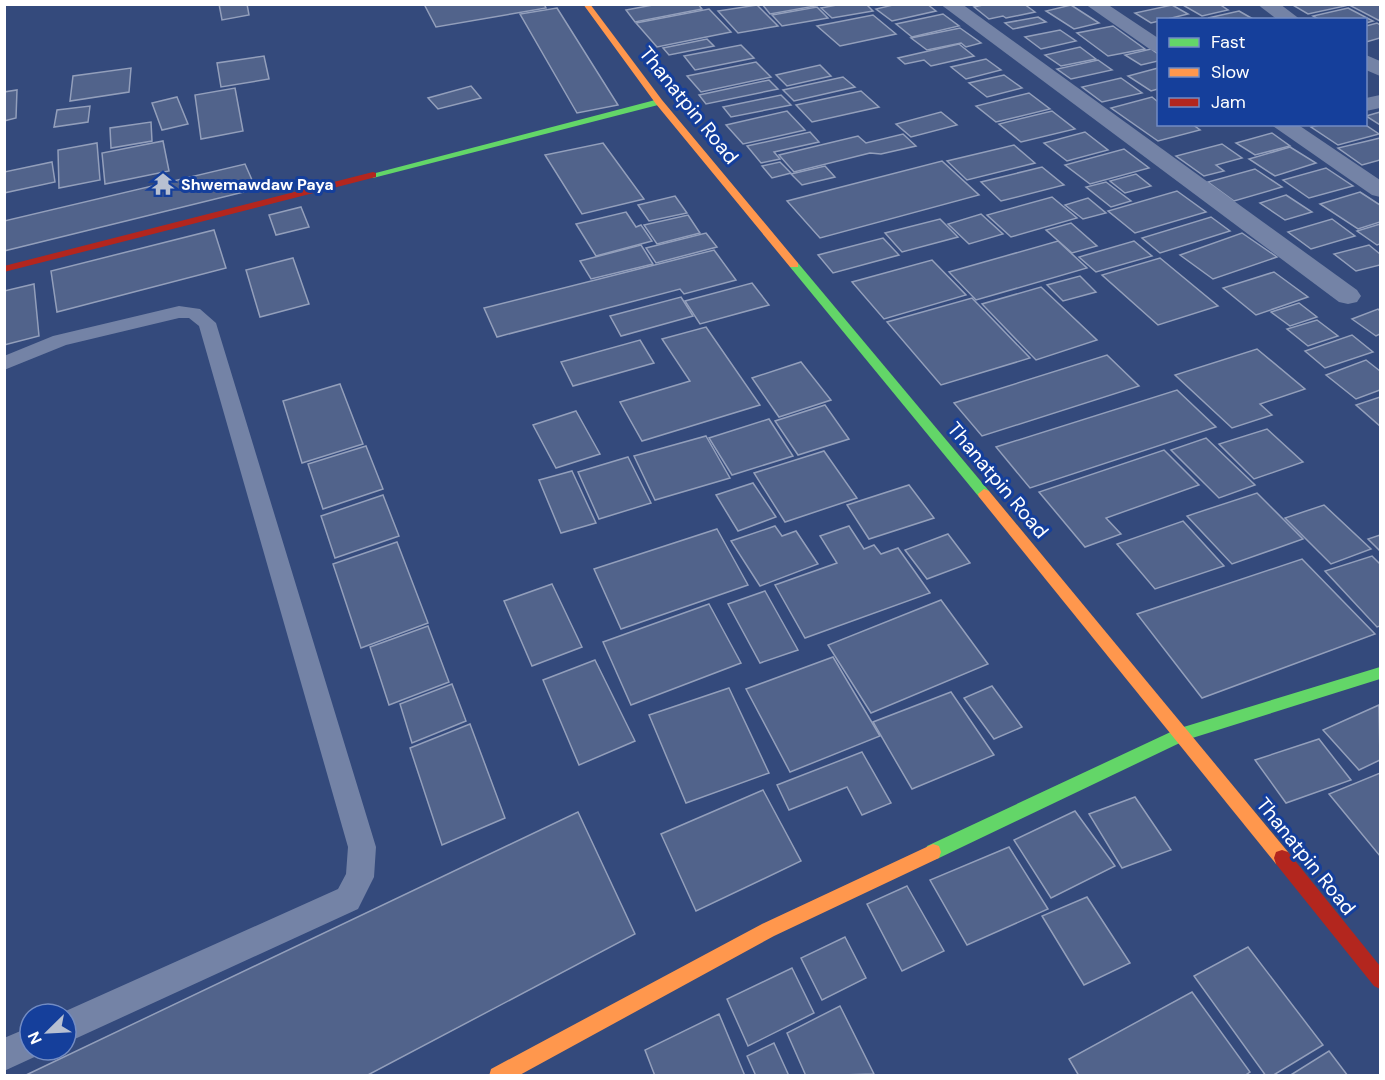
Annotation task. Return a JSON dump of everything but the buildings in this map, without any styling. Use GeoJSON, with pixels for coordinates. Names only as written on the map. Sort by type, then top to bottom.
{"type":"FeatureCollection","features":[{"type":"Feature","properties":{"kind":"main road","name":"Thanatpin Road"},"geometry":{"type":"LineString","coordinates":[[586,4],[659,102],[1183,734],[1380,980]]}},
{"type":"Feature","properties":{"kind":"main road"},"geometry":{"type":"LineString","coordinates":[[4,269],[659,102]]}},
{"type":"Feature","properties":{"kind":"main road"},"geometry":{"type":"LineString","coordinates":[[498,1076],[768,930],[1183,734],[1380,673]]}},
{"type":"Feature","properties":{"kind":"street"},"geometry":{"type":"LineString","coordinates":[[949,4],[1348,296]]}},
{"type":"Feature","properties":{"kind":"street"},"geometry":{"type":"LineString","coordinates":[[1094,4],[1157,45]]}},
{"type":"Feature","properties":{"kind":"street"},"geometry":{"type":"LineString","coordinates":[[1266,4],[1289,18]]}},
{"type":"Feature","properties":{"kind":"street"},"geometry":{"type":"LineString","coordinates":[[1367,62],[1380,70]]}},
{"type":"Feature","properties":{"kind":"street"},"geometry":{"type":"LineString","coordinates":[[1288,126],[1380,190]]}},
{"type":"Feature","properties":{"kind":"lane"},"geometry":{"type":"LineString","coordinates":[[4,364],[60,340],[178,312],[195,313],[207,323],[362,847],[360,877],[348,899],[78,1022]]}},
{"type":"Feature","properties":{"kind":"lane"},"geometry":{"type":"LineString","coordinates":[[4,1055],[18,1049]]}},
{"type":"Feature","properties":{"kind":"traffic: fast"},"geometry":{"type":"LineString","coordinates":[[373,175],[659,102]]}},
{"type":"Feature","properties":{"kind":"traffic: fast"},"geometry":{"type":"LineString","coordinates":[[794,265],[984,494]]}},
{"type":"Feature","properties":{"kind":"traffic: fast"},"geometry":{"type":"LineString","coordinates":[[933,852],[1183,734],[1380,673]]}},
{"type":"Feature","properties":{"kind":"traffic: slow"},"geometry":{"type":"LineString","coordinates":[[586,4],[659,102],[794,265]]}},
{"type":"Feature","properties":{"kind":"traffic: slow"},"geometry":{"type":"LineString","coordinates":[[984,494],[1282,858]]}},
{"type":"Feature","properties":{"kind":"traffic: slow"},"geometry":{"type":"LineString","coordinates":[[498,1076],[768,930],[933,852]]}},
{"type":"Feature","properties":{"kind":"traffic: jam"},"geometry":{"type":"LineString","coordinates":[[4,269],[373,175]]}},
{"type":"Feature","properties":{"kind":"traffic: jam"},"geometry":{"type":"LineString","coordinates":[[1282,858],[1380,980]]}},
{"type":"Feature","properties":{"kind":"place","name":"Shwemawdaw Paya"},"geometry":{"type":"Point","coordinates":[163,184]}}]}
